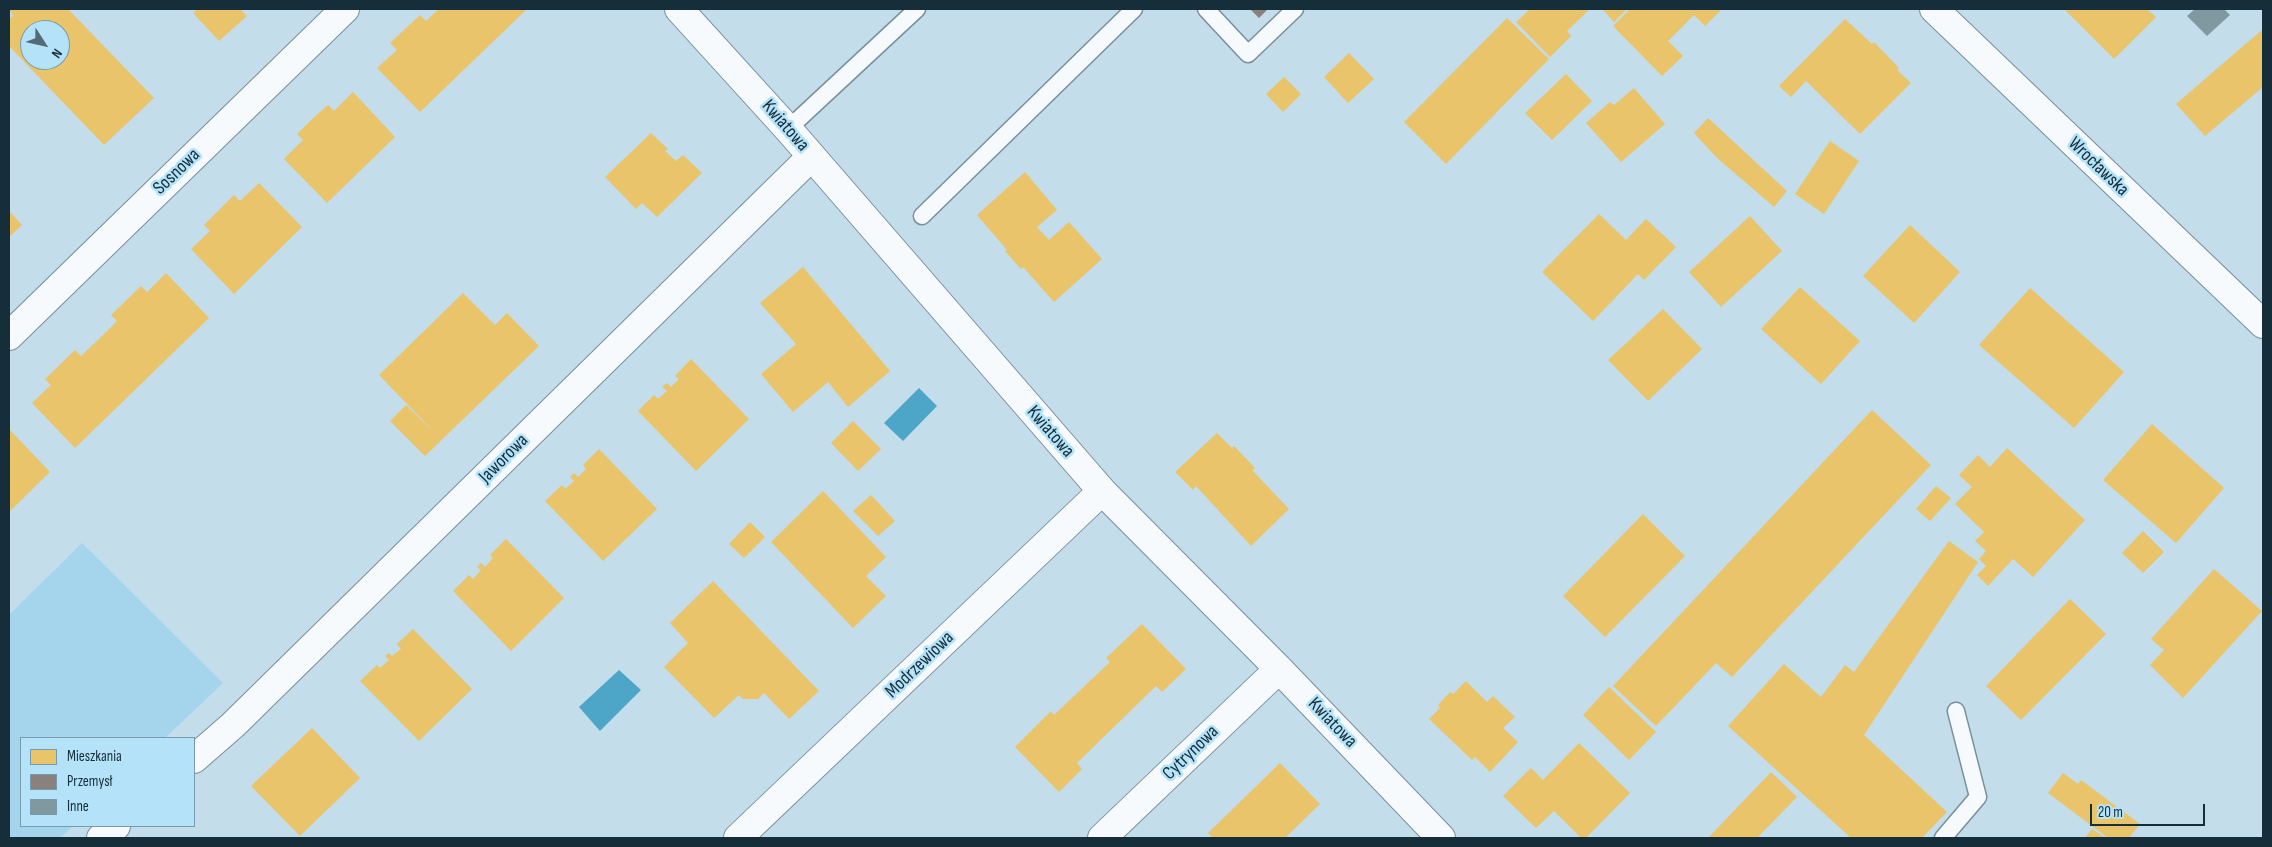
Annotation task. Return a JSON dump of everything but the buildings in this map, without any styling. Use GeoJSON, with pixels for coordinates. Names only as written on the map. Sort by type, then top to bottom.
{"type":"FeatureCollection","features":[{"type":"Feature","properties":{"kind":"street","name":"Sosnowa"},"geometry":{"type":"LineString","coordinates":[[9,336],[345,9]]}},
{"type":"Feature","properties":{"kind":"street","name":"Kwiatowa"},"geometry":{"type":"LineString","coordinates":[[679,9],[788,129],[1102,491],[1279,669],[1440,838]]}},
{"type":"Feature","properties":{"kind":"street","name":"Wrocławska"},"geometry":{"type":"LineString","coordinates":[[1934,9],[2263,324]]}},
{"type":"Feature","properties":{"kind":"street","name":"Jaworowa"},"geometry":{"type":"LineString","coordinates":[[195,758],[233,726],[811,157]]}},
{"type":"Feature","properties":{"kind":"street","name":"Modrzewiowa"},"geometry":{"type":"LineString","coordinates":[[738,838],[1102,491]]}},
{"type":"Feature","properties":{"kind":"street","name":"Cytrynowa"},"geometry":{"type":"LineString","coordinates":[[1102,838],[1279,669]]}},
{"type":"Feature","properties":{"kind":"street"},"geometry":{"type":"LineString","coordinates":[[101,838],[115,827]]}},
{"type":"Feature","properties":{"kind":"lane"},"geometry":{"type":"LineString","coordinates":[[788,129],[917,9]]}},
{"type":"Feature","properties":{"kind":"lane"},"geometry":{"type":"LineString","coordinates":[[922,216],[1134,9]]}},
{"type":"Feature","properties":{"kind":"lane"},"geometry":{"type":"LineString","coordinates":[[1206,9],[1248,54],[1295,9]]}},
{"type":"Feature","properties":{"kind":"lane"},"geometry":{"type":"LineString","coordinates":[[1943,838],[1978,797],[1956,711]]}},
{"type":"Feature","properties":{"kind":"shaded area"},"geometry":{"type":"Polygon","coordinates":[[[919,388],[937,406],[903,441],[884,423],[919,388]]]}},
{"type":"Feature","properties":{"kind":"shaded area"},"geometry":{"type":"Polygon","coordinates":[[[82,543],[223,683],[166,737],[20,737],[20,827],[72,827],[60,838],[9,838],[9,615],[82,543]]]}},
{"type":"Feature","properties":{"kind":"shaded area"},"geometry":{"type":"Polygon","coordinates":[[[619,670],[641,690],[600,731],[579,707],[619,670]]]}}]}
